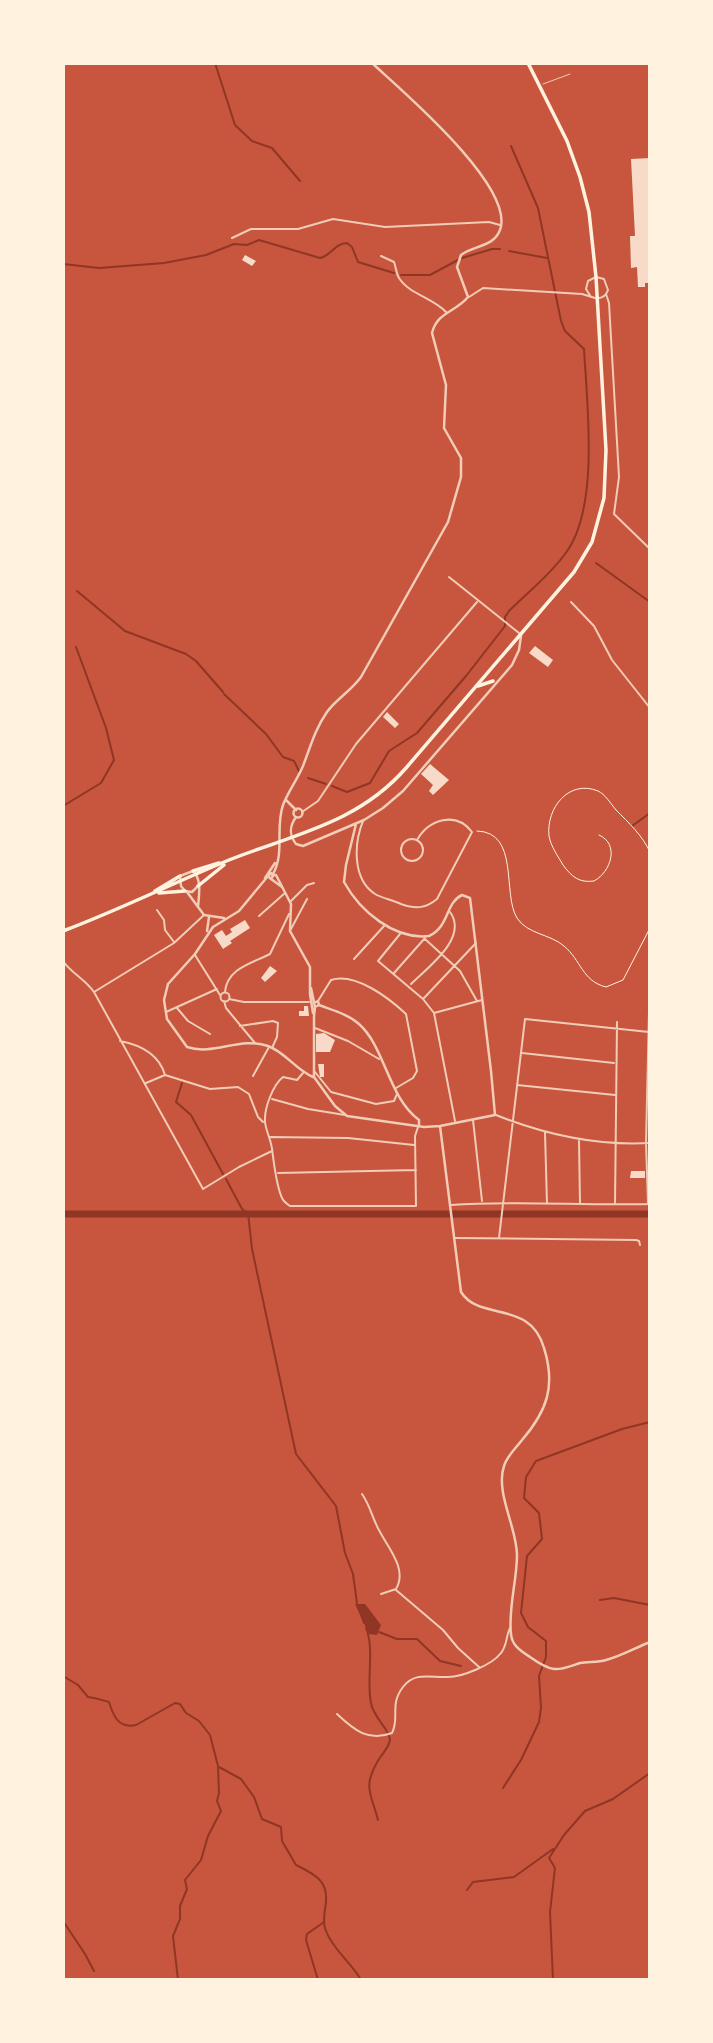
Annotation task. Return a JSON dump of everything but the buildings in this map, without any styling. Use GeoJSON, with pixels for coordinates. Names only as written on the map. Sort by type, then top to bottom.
{"type":"FeatureCollection","features":[{"type":"Feature","properties":{"kind":"highway"},"geometry":{"type":"LineString","coordinates":[[63,931],[195,873],[352,813],[378,796],[398,778],[521,635],[580,563],[592,542],[605,490],[606,450],[591,224],[568,141],[528,63]]}},
{"type":"Feature","properties":{"kind":"highway"},"geometry":{"type":"LineString","coordinates":[[476,687],[495,682]]}},
{"type":"Feature","properties":{"kind":"highway"},"geometry":{"type":"LineString","coordinates":[[198,886],[232,859]]}},
{"type":"Feature","properties":{"kind":"highway"},"geometry":{"type":"LineString","coordinates":[[154,893],[159,887],[180,876]]}},
{"type":"Feature","properties":{"kind":"highway"},"geometry":{"type":"LineString","coordinates":[[154,893],[186,891]]}},
{"type":"Feature","properties":{"kind":"street"},"geometry":{"type":"LineString","coordinates":[[372,63],[439,124],[496,198],[501,211],[501,225],[492,240],[463,252],[459,258],[458,270],[468,297]]}},
{"type":"Feature","properties":{"kind":"street"},"geometry":{"type":"LineString","coordinates":[[232,238],[251,229],[298,229],[333,219],[389,227],[489,222],[501,225]]}},
{"type":"Feature","properties":{"kind":"street"},"geometry":{"type":"LineString","coordinates":[[381,256],[394,262],[403,283],[446,313]]}},
{"type":"Feature","properties":{"kind":"street"},"geometry":{"type":"LineString","coordinates":[[586,292],[588,281],[596,277],[607,283],[619,477],[614,514],[650,549]]}},
{"type":"Feature","properties":{"kind":"street"},"geometry":{"type":"LineString","coordinates":[[203,939],[213,927],[239,911],[270,875],[281,850],[280,819],[311,741],[325,714],[361,677],[416,582],[452,512],[461,477],[462,460],[444,428],[446,385],[432,333],[436,323],[483,288],[582,294],[597,298],[606,294]]}},
{"type":"Feature","properties":{"kind":"street"},"geometry":{"type":"LineString","coordinates":[[582,294],[586,292]]}},
{"type":"Feature","properties":{"kind":"street"},"geometry":{"type":"LineString","coordinates":[[586,292],[591,297]]}},
{"type":"Feature","properties":{"kind":"street"},"geometry":{"type":"LineString","coordinates":[[449,577],[521,635],[515,660],[411,783],[389,803],[356,824],[307,846],[299,846],[290,833],[296,817],[301,816],[302,812],[318,801],[356,744],[477,602]]}},
{"type":"Feature","properties":{"kind":"street"},"geometry":{"type":"LineString","coordinates":[[571,602],[594,626],[612,660],[650,708]]}},
{"type":"Feature","properties":{"kind":"street"},"geometry":{"type":"LineString","coordinates":[[488,674],[495,682]]}},
{"type":"Feature","properties":{"kind":"street"},"geometry":{"type":"LineString","coordinates":[[286,800],[302,812]]}},
{"type":"Feature","properties":{"kind":"street"},"geometry":{"type":"LineString","coordinates":[[296,810],[293,814],[296,817]]}},
{"type":"Feature","properties":{"kind":"street"},"geometry":{"type":"LineString","coordinates":[[363,820],[357,853],[363,881],[377,895],[419,908],[437,899],[472,832],[463,823],[443,819],[428,827],[417,840]]}},
{"type":"Feature","properties":{"kind":"street"},"geometry":{"type":"LineString","coordinates":[[356,824],[344,882],[365,910],[385,925],[425,938],[463,974],[477,1001]]}},
{"type":"Feature","properties":{"kind":"street"},"geometry":{"type":"LineString","coordinates":[[417,840],[423,847],[422,856],[415,861],[406,860],[401,852],[403,843],[417,840]]}},
{"type":"Feature","properties":{"kind":"street"},"geometry":{"type":"LineString","coordinates":[[198,907],[195,873],[180,876],[179,882],[198,907],[207,916],[228,918]]}},
{"type":"Feature","properties":{"kind":"street"},"geometry":{"type":"LineString","coordinates":[[270,875],[276,875],[290,901],[290,931],[310,967],[315,1003],[313,1061],[316,1077],[335,1106],[347,1115]]}},
{"type":"Feature","properties":{"kind":"street"},"geometry":{"type":"LineString","coordinates":[[290,901],[307,885],[314,883]]}},
{"type":"Feature","properties":{"kind":"street"},"geometry":{"type":"LineString","coordinates":[[186,891],[192,892],[198,886]]}},
{"type":"Feature","properties":{"kind":"street"},"geometry":{"type":"LineString","coordinates":[[259,916],[285,891]]}},
{"type":"Feature","properties":{"kind":"street"},"geometry":{"type":"LineString","coordinates":[[394,974],[425,938],[439,931],[458,896],[470,898],[495,1115]]}},
{"type":"Feature","properties":{"kind":"street"},"geometry":{"type":"LineString","coordinates":[[290,931],[307,898]]}},
{"type":"Feature","properties":{"kind":"street"},"geometry":{"type":"LineString","coordinates":[[157,911],[174,943]]}},
{"type":"Feature","properties":{"kind":"street"},"geometry":{"type":"LineString","coordinates":[[410,986],[441,953],[455,932],[450,912]]}},
{"type":"Feature","properties":{"kind":"street"},"geometry":{"type":"LineString","coordinates":[[220,995],[225,992],[227,984],[240,967],[271,954],[289,914]]}},
{"type":"Feature","properties":{"kind":"street"},"geometry":{"type":"LineString","coordinates":[[207,916],[208,930],[195,954],[168,984],[164,1000],[166,1012],[176,1033],[190,1048],[212,1049],[237,1043],[271,1047],[303,1073],[316,1077],[331,1092],[376,1104],[394,1101],[396,1091],[413,1078],[417,1071],[406,1014],[378,993],[346,977],[331,980],[315,1003]]}},
{"type":"Feature","properties":{"kind":"street"},"geometry":{"type":"LineString","coordinates":[[93,992],[174,943],[207,916]]}},
{"type":"Feature","properties":{"kind":"street"},"geometry":{"type":"LineString","coordinates":[[354,959],[385,925]]}},
{"type":"Feature","properties":{"kind":"street"},"geometry":{"type":"LineString","coordinates":[[282,928],[290,931]]}},
{"type":"Feature","properties":{"kind":"street"},"geometry":{"type":"LineString","coordinates":[[403,932],[379,959],[381,964],[410,986],[434,1013],[456,1122]]}},
{"type":"Feature","properties":{"kind":"street"},"geometry":{"type":"LineString","coordinates":[[418,936],[418,947]]}},
{"type":"Feature","properties":{"kind":"street"},"geometry":{"type":"LineString","coordinates":[[423,999],[476,942]]}},
{"type":"Feature","properties":{"kind":"street"},"geometry":{"type":"LineString","coordinates":[[195,954],[225,1002],[226,1008],[256,1044]]}},
{"type":"Feature","properties":{"kind":"street"},"geometry":{"type":"LineString","coordinates":[[63,961],[69,970],[85,980],[93,992],[203,1189],[272,1151]]}},
{"type":"Feature","properties":{"kind":"street"},"geometry":{"type":"LineString","coordinates":[[166,1012],[217,989]]}},
{"type":"Feature","properties":{"kind":"street"},"geometry":{"type":"LineString","coordinates":[[225,992],[229,999]]}},
{"type":"Feature","properties":{"kind":"street"},"geometry":{"type":"LineString","coordinates":[[225,1002],[229,999],[244,1002],[315,1003],[357,1022],[369,1035],[379,1059],[410,1114],[420,1121],[415,1146],[415,1206],[290,1206],[282,1198],[265,1123],[274,1087],[282,1077],[295,1080],[303,1073]]}},
{"type":"Feature","properties":{"kind":"street"},"geometry":{"type":"LineString","coordinates":[[434,1013],[483,999]]}},
{"type":"Feature","properties":{"kind":"street"},"geometry":{"type":"LineString","coordinates":[[177,1008],[188,1021],[210,1034]]}},
{"type":"Feature","properties":{"kind":"street"},"geometry":{"type":"LineString","coordinates":[[450,1208],[482,1203],[649,1204],[649,1012]]}},
{"type":"Feature","properties":{"kind":"street"},"geometry":{"type":"LineString","coordinates":[[499,1238],[525,1019],[649,1032]]}},
{"type":"Feature","properties":{"kind":"street"},"geometry":{"type":"LineString","coordinates":[[240,1026],[273,1021],[278,1023],[277,1040],[253,1076]]}},
{"type":"Feature","properties":{"kind":"street"},"geometry":{"type":"LineString","coordinates":[[615,1205],[617,1022]]}},
{"type":"Feature","properties":{"kind":"street"},"geometry":{"type":"LineString","coordinates":[[314,1028],[351,1043],[379,1059]]}},
{"type":"Feature","properties":{"kind":"street"},"geometry":{"type":"LineString","coordinates":[[119,1040],[150,1051],[165,1075]]}},
{"type":"Feature","properties":{"kind":"street"},"geometry":{"type":"LineString","coordinates":[[521,1053],[616,1063]]}},
{"type":"Feature","properties":{"kind":"street"},"geometry":{"type":"LineString","coordinates":[[145,1084],[165,1075],[210,1089],[243,1089],[252,1098],[258,1117],[265,1123]]}},
{"type":"Feature","properties":{"kind":"street"},"geometry":{"type":"LineString","coordinates":[[516,1085],[615,1095]]}},
{"type":"Feature","properties":{"kind":"street"},"geometry":{"type":"LineString","coordinates":[[271,1098],[308,1109],[419,1127],[440,1126],[495,1115],[579,1141],[648,1143]]}},
{"type":"Feature","properties":{"kind":"street"},"geometry":{"type":"LineString","coordinates":[[473,1118],[482,1203]]}},
{"type":"Feature","properties":{"kind":"street"},"geometry":{"type":"LineString","coordinates":[[440,1126],[459,1288],[471,1303],[512,1314],[529,1322],[543,1345],[548,1369],[549,1398],[546,1406],[503,1469],[503,1488],[517,1555],[511,1627],[513,1642],[519,1650],[555,1669],[603,1661],[650,1642]]}},
{"type":"Feature","properties":{"kind":"street"},"geometry":{"type":"LineString","coordinates":[[545,1132],[547,1205]]}},
{"type":"Feature","properties":{"kind":"street"},"geometry":{"type":"LineString","coordinates":[[269,1137],[348,1138],[415,1146]]}},
{"type":"Feature","properties":{"kind":"street"},"geometry":{"type":"LineString","coordinates":[[579,1141],[580,1205]]}},
{"type":"Feature","properties":{"kind":"street"},"geometry":{"type":"LineString","coordinates":[[277,1173],[416,1170]]}},
{"type":"Feature","properties":{"kind":"street"},"geometry":{"type":"LineString","coordinates":[[454,1238],[636,1240],[640,1245]]}},
{"type":"Feature","properties":{"kind":"street"},"geometry":{"type":"LineString","coordinates":[[362,1494],[370,1505],[376,1524],[397,1566],[400,1580],[396,1590]]}},
{"type":"Feature","properties":{"kind":"street"},"geometry":{"type":"LineString","coordinates":[[396,1590],[480,1667]]}},
{"type":"Feature","properties":{"kind":"street"},"geometry":{"type":"LineString","coordinates":[[381,1594],[396,1590]]}},
{"type":"Feature","properties":{"kind":"street"},"geometry":{"type":"LineString","coordinates":[[337,1714],[366,1736],[388,1735],[395,1728],[397,1697],[408,1681],[426,1675],[456,1676],[480,1667],[501,1654],[511,1627]]}},
{"type":"Feature","properties":{"kind":"lane"},"geometry":{"type":"LineString","coordinates":[[540,86],[570,74]]}},
{"type":"Feature","properties":{"kind":"path"},"geometry":{"type":"LineString","coordinates":[[599,835],[607,840],[610,847],[611,858],[607,869],[594,881],[578,880],[569,873],[554,850],[550,836],[556,803],[563,794],[585,788],[600,792],[645,841],[650,852]]}},
{"type":"Feature","properties":{"kind":"path"},"geometry":{"type":"LineString","coordinates":[[472,832],[483,831],[504,849],[512,905],[518,919],[527,928],[564,945],[587,977],[595,983],[606,987],[623,980],[650,928]]}},
{"type":"Feature","properties":{"kind":"shaded area"},"geometry":{"type":"Polygon","coordinates":[[[355,1604],[365,1604],[381,1625],[377,1635],[369,1634],[355,1604]]]}},
{"type":"Feature","properties":{"kind":"waterway"},"geometry":{"type":"LineString","coordinates":[[215,63],[235,125],[252,141],[272,148],[300,181]]}},
{"type":"Feature","properties":{"kind":"waterway"},"geometry":{"type":"LineString","coordinates":[[332,786],[347,792],[370,783],[389,751],[417,733],[505,626],[505,617],[509,611],[565,554],[576,535],[583,511],[589,455],[584,349],[565,331],[561,321],[538,208],[511,146]]}},
{"type":"Feature","properties":{"kind":"waterway"},"geometry":{"type":"LineString","coordinates":[[63,264],[99,268],[164,263],[206,255],[234,244],[247,245],[259,240],[320,258],[339,245],[347,243],[352,247],[358,262],[394,273]]}},
{"type":"Feature","properties":{"kind":"waterway"},"geometry":{"type":"LineString","coordinates":[[462,258],[500,249]]}},
{"type":"Feature","properties":{"kind":"waterway"},"geometry":{"type":"LineString","coordinates":[[509,251],[547,258]]}},
{"type":"Feature","properties":{"kind":"waterway"},"geometry":{"type":"LineString","coordinates":[[401,275],[430,275],[458,260]]}},
{"type":"Feature","properties":{"kind":"waterway"},"geometry":{"type":"LineString","coordinates":[[596,563],[650,602]]}},
{"type":"Feature","properties":{"kind":"waterway"},"geometry":{"type":"LineString","coordinates":[[77,591],[125,631],[186,654],[196,661],[223,692]]}},
{"type":"Feature","properties":{"kind":"waterway"},"geometry":{"type":"LineString","coordinates":[[63,806],[101,783],[114,760],[106,728],[76,647]]}},
{"type":"Feature","properties":{"kind":"waterway"},"geometry":{"type":"LineString","coordinates":[[224,694],[266,734],[283,757],[294,761],[299,771]]}},
{"type":"Feature","properties":{"kind":"waterway"},"geometry":{"type":"LineString","coordinates":[[308,778],[326,784]]}},
{"type":"Feature","properties":{"kind":"waterway"},"geometry":{"type":"LineString","coordinates":[[632,826],[650,813]]}},
{"type":"Feature","properties":{"kind":"waterway"},"geometry":{"type":"LineString","coordinates":[[182,1083],[176,1102],[191,1115],[223,1174]]}},
{"type":"Feature","properties":{"kind":"waterway"},"geometry":{"type":"LineString","coordinates":[[226,1179],[242,1209],[248,1213],[252,1249],[296,1454],[336,1506],[345,1553],[353,1574],[357,1603]]}},
{"type":"Feature","properties":{"kind":"waterway"},"geometry":{"type":"LineString","coordinates":[[63,1214],[650,1214]]}},
{"type":"Feature","properties":{"kind":"waterway"},"geometry":{"type":"LineString","coordinates":[[503,1788],[521,1760],[539,1722],[539,1676],[546,1657],[546,1641],[528,1627],[521,1613],[527,1556],[542,1539],[539,1513],[524,1498],[526,1477],[536,1461],[622,1429],[650,1422]]}},
{"type":"Feature","properties":{"kind":"waterway"},"geometry":{"type":"LineString","coordinates":[[600,1600],[614,1598],[650,1605]]}},
{"type":"Feature","properties":{"kind":"waterway"},"geometry":{"type":"LineString","coordinates":[[360,1612],[364,1623]]}},
{"type":"Feature","properties":{"kind":"waterway"},"geometry":{"type":"LineString","coordinates":[[366,1628],[370,1646],[371,1703],[390,1740],[369,1783],[378,1820]]}},
{"type":"Feature","properties":{"kind":"waterway"},"geometry":{"type":"LineString","coordinates":[[379,1632],[397,1639],[417,1639],[440,1661],[461,1666]]}},
{"type":"Feature","properties":{"kind":"waterway"},"geometry":{"type":"LineString","coordinates":[[63,1676],[78,1685],[88,1697],[109,1702],[115,1716],[125,1725],[136,1725],[175,1703],[180,1704],[186,1713],[199,1721],[210,1735],[218,1766],[217,1801],[221,1811],[208,1836],[201,1860],[185,1880],[187,1889],[173,1936],[178,1980]]}},
{"type":"Feature","properties":{"kind":"waterway"},"geometry":{"type":"LineString","coordinates":[[219,1767],[241,1779],[254,1797],[262,1819],[281,1827],[282,1841],[296,1865],[321,1881],[326,1893],[326,1931],[361,1980]]}},
{"type":"Feature","properties":{"kind":"waterway"},"geometry":{"type":"LineString","coordinates":[[553,1980],[550,1912],[555,1868],[549,1858],[585,1811],[613,1799],[650,1773]]}},
{"type":"Feature","properties":{"kind":"waterway"},"geometry":{"type":"LineString","coordinates":[[467,1890],[473,1882],[514,1877],[553,1849]]}},
{"type":"Feature","properties":{"kind":"waterway"},"geometry":{"type":"LineString","coordinates":[[63,1921],[94,1971]]}},
{"type":"Feature","properties":{"kind":"waterway"},"geometry":{"type":"LineString","coordinates":[[318,1980],[306,1940],[307,1934],[324,1922]]}}]}
